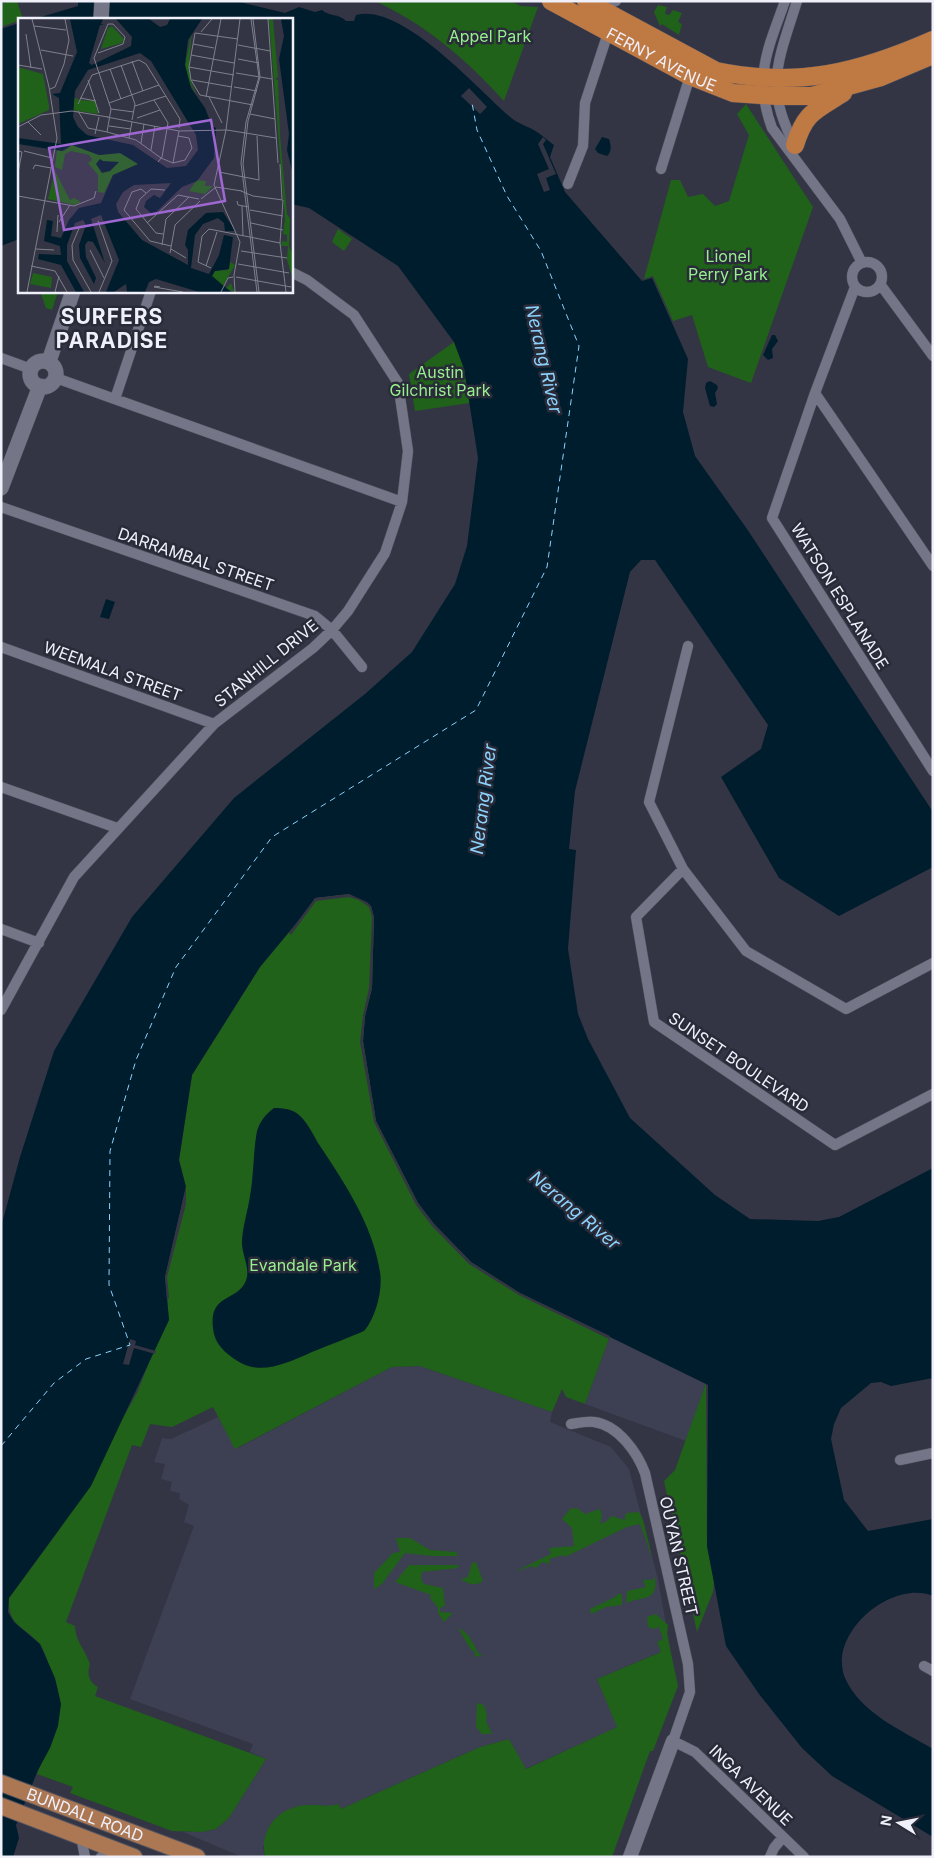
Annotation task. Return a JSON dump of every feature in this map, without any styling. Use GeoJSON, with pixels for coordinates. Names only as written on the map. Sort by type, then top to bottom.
{"type":"FeatureCollection","features":[{"type":"Feature","properties":{"kind":"highway","name":"FERNY AVENUE"},"geometry":{"type":"LineString","coordinates":[[551,1],[690,76],[733,93],[770,96],[812,96],[858,84]]}},
{"type":"Feature","properties":{"kind":"highway","name":"FERNY AVENUE"},"geometry":{"type":"LineString","coordinates":[[593,5],[716,71],[739,76],[824,76],[878,63],[933,40]]}},
{"type":"Feature","properties":{"kind":"highway"},"geometry":{"type":"LineString","coordinates":[[795,145],[801,125],[809,114],[858,84],[933,55]]}},
{"type":"Feature","properties":{"kind":"main road"},"geometry":{"type":"LineString","coordinates":[[101,18],[102,1]]}},
{"type":"Feature","properties":{"kind":"main road"},"geometry":{"type":"LineString","coordinates":[[49,361],[73,292]]}},
{"type":"Feature","properties":{"kind":"main road"},"geometry":{"type":"LineString","coordinates":[[40,360],[49,361],[55,366],[56,378],[48,386],[40,386],[32,382],[31,369],[40,360]]}},
{"type":"Feature","properties":{"kind":"main road"},"geometry":{"type":"LineString","coordinates":[[1,488],[40,386]]}},
{"type":"Feature","properties":{"kind":"main road","name":"BUNDALL ROAD"},"geometry":{"type":"LineString","coordinates":[[1,1783],[197,1857]]}},
{"type":"Feature","properties":{"kind":"main road","name":"BUNDALL ROAD"},"geometry":{"type":"LineString","coordinates":[[1,1806],[81,1837],[107,1852],[134,1857]]}},
{"type":"Feature","properties":{"kind":"street"},"geometry":{"type":"LineString","coordinates":[[593,5],[616,1]]}},
{"type":"Feature","properties":{"kind":"street"},"geometry":{"type":"LineString","coordinates":[[785,1],[764,59],[770,77],[772,128],[810,176],[840,219],[862,263]]}},
{"type":"Feature","properties":{"kind":"street"},"geometry":{"type":"LineString","coordinates":[[797,1],[770,77],[770,96],[810,176]]}},
{"type":"Feature","properties":{"kind":"street"},"geometry":{"type":"LineString","coordinates":[[568,184],[583,146],[585,103],[608,33]]}},
{"type":"Feature","properties":{"kind":"street"},"geometry":{"type":"LineString","coordinates":[[661,169],[690,76]]}},
{"type":"Feature","properties":{"kind":"street"},"geometry":{"type":"LineString","coordinates":[[869,262],[878,267],[882,275],[880,284],[871,292],[862,292],[856,287],[852,275],[855,268],[862,263],[869,262]]}},
{"type":"Feature","properties":{"kind":"street","name":"STANHILL DRIVE"},"geometry":{"type":"LineString","coordinates":[[1,1010],[74,877],[214,724],[313,648],[332,630],[348,611],[385,553],[402,502],[408,451],[398,382],[354,315],[308,280],[292,272]]}},
{"type":"Feature","properties":{"kind":"street"},"geometry":{"type":"LineString","coordinates":[[880,284],[933,356]]}},
{"type":"Feature","properties":{"kind":"street","name":"WATSON ESPLANADE"},"geometry":{"type":"LineString","coordinates":[[856,287],[815,392],[772,518],[933,771]]}},
{"type":"Feature","properties":{"kind":"street"},"geometry":{"type":"LineString","coordinates":[[115,399],[151,292]]}},
{"type":"Feature","properties":{"kind":"street"},"geometry":{"type":"LineString","coordinates":[[1,358],[31,369]]}},
{"type":"Feature","properties":{"kind":"street"},"geometry":{"type":"LineString","coordinates":[[56,378],[402,502]]}},
{"type":"Feature","properties":{"kind":"street"},"geometry":{"type":"LineString","coordinates":[[815,392],[933,566]]}},
{"type":"Feature","properties":{"kind":"street","name":"DARRAMBAL STREET"},"geometry":{"type":"LineString","coordinates":[[1,507],[315,616],[332,630],[362,667]]}},
{"type":"Feature","properties":{"kind":"street","name":"WEEMALA STREET"},"geometry":{"type":"LineString","coordinates":[[1,646],[214,724]]}},
{"type":"Feature","properties":{"kind":"street"},"geometry":{"type":"LineString","coordinates":[[688,646],[649,802],[682,869],[746,951],[846,1009],[933,963]]}},
{"type":"Feature","properties":{"kind":"street"},"geometry":{"type":"LineString","coordinates":[[1,787],[117,828]]}},
{"type":"Feature","properties":{"kind":"street","name":"SUNSET BOULEVARD"},"geometry":{"type":"LineString","coordinates":[[682,869],[636,917],[654,1022],[835,1145],[933,1094]]}},
{"type":"Feature","properties":{"kind":"street"},"geometry":{"type":"LineString","coordinates":[[1,929],[39,943]]}},
{"type":"Feature","properties":{"kind":"street","name":"OUYAN STREET"},"geometry":{"type":"LineString","coordinates":[[571,1424],[594,1422],[613,1431],[631,1446],[645,1473],[688,1664],[690,1692],[673,1742]]}},
{"type":"Feature","properties":{"kind":"street"},"geometry":{"type":"LineString","coordinates":[[900,1460],[933,1454]]}},
{"type":"Feature","properties":{"kind":"street"},"geometry":{"type":"LineString","coordinates":[[630,1857],[673,1742]]}},
{"type":"Feature","properties":{"kind":"street","name":"INGA AVENUE"},"geometry":{"type":"LineString","coordinates":[[673,1742],[695,1752],[804,1857]]}},
{"type":"Feature","properties":{"kind":"street"},"geometry":{"type":"LineString","coordinates":[[81,1837],[85,1857]]}},
{"type":"Feature","properties":{"kind":"street"},"geometry":{"type":"LineString","coordinates":[[770,1857],[774,1848],[783,1837]]}},
{"type":"Feature","properties":{"kind":"shaded area"},"geometry":{"type":"Polygon","coordinates":[[[610,1336],[706,1383],[686,1441],[585,1404],[610,1336]]]}},
{"type":"Feature","properties":{"kind":"shaded area"},"geometry":{"type":"Polygon","coordinates":[[[420,1366],[552,1412],[550,1422],[611,1447],[629,1469],[658,1579],[670,1648],[597,1679],[618,1727],[525,1769],[509,1739],[480,1747],[341,1809],[339,1804],[328,1807],[309,1805],[263,1847],[265,1857],[242,1857],[183,1832],[202,1832],[216,1829],[229,1818],[266,1759],[250,1752],[253,1744],[130,1699],[194,1526],[184,1522],[189,1505],[179,1499],[180,1493],[170,1491],[172,1482],[161,1479],[165,1464],[154,1462],[162,1438],[171,1439],[218,1417],[236,1449],[392,1367],[420,1366]]]}},
{"type":"Feature","properties":{"kind":"green space"},"geometry":{"type":"Polygon","coordinates":[[[17,1],[23,18],[18,18],[18,21],[1,27],[1,4],[17,1]]]}},
{"type":"Feature","properties":{"kind":"green space","name":"Appel Park"},"geometry":{"type":"Polygon","coordinates":[[[375,1],[510,1],[521,6],[538,7],[504,101],[475,71],[444,44],[394,10],[375,1]]]}},
{"type":"Feature","properties":{"kind":"green space"},"geometry":{"type":"Polygon","coordinates":[[[658,5],[667,7],[665,14],[669,15],[673,10],[682,13],[678,22],[682,24],[679,35],[662,24],[660,26],[654,12],[658,5]]]}},
{"type":"Feature","properties":{"kind":"green space","name":"Lionel Perry Park"},"geometry":{"type":"Polygon","coordinates":[[[746,104],[813,207],[751,383],[708,367],[692,315],[673,321],[653,276],[644,279],[671,180],[680,180],[688,197],[703,194],[715,206],[729,201],[749,135],[737,114],[746,104]]]}},
{"type":"Feature","properties":{"kind":"green space"},"geometry":{"type":"Polygon","coordinates":[[[338,229],[352,239],[344,251],[332,242],[338,229]]]}},
{"type":"Feature","properties":{"kind":"green space"},"geometry":{"type":"Polygon","coordinates":[[[40,292],[58,292],[52,310],[46,308],[40,292]]]}},
{"type":"Feature","properties":{"kind":"green space","name":"Austin Gilchrist Park"},"geometry":{"type":"Polygon","coordinates":[[[454,342],[463,364],[470,403],[415,411],[409,374],[454,342]]]}},
{"type":"Feature","properties":{"kind":"green space","name":"Evandale Park"},"geometry":{"type":"Polygon","coordinates":[[[349,894],[371,906],[471,1262],[610,1336],[585,1404],[566,1397],[562,1389],[552,1412],[420,1366],[392,1367],[235,1449],[213,1407],[172,1427],[150,1424],[141,1447],[132,1445],[66,1622],[75,1626],[79,1641],[90,1664],[89,1677],[92,1683],[98,1687],[95,1696],[266,1759],[229,1818],[216,1829],[202,1832],[172,1831],[70,1793],[73,1787],[37,1774],[58,1723],[60,1711],[59,1698],[56,1684],[42,1648],[14,1620],[9,1607],[9,1598],[59,1530],[137,1393],[154,1350],[169,1320],[165,1277],[186,1187],[179,1160],[192,1075],[260,967],[309,908],[315,898],[349,894]]]}},
{"type":"Feature","properties":{"kind":"green space"},"geometry":{"type":"Polygon","coordinates":[[[706,1383],[707,1546],[714,1581],[713,1592],[697,1632],[664,1481],[675,1470],[706,1383]]]}},
{"type":"Feature","properties":{"kind":"green space"},"geometry":{"type":"Polygon","coordinates":[[[577,1508],[585,1514],[600,1509],[602,1515],[600,1524],[607,1521],[611,1516],[625,1520],[627,1513],[639,1512],[643,1520],[653,1560],[640,1524],[627,1527],[565,1557],[563,1555],[549,1559],[550,1564],[542,1562],[536,1568],[532,1566],[514,1572],[551,1554],[549,1548],[574,1546],[572,1528],[562,1519],[570,1509],[577,1508]]]}},
{"type":"Feature","properties":{"kind":"green space"},"geometry":{"type":"Polygon","coordinates":[[[396,1538],[410,1538],[430,1550],[456,1552],[458,1556],[405,1553],[382,1584],[374,1589],[374,1573],[393,1553],[400,1552],[396,1538]]]}},
{"type":"Feature","properties":{"kind":"green space"},"geometry":{"type":"Polygon","coordinates":[[[476,1562],[483,1581],[478,1584],[467,1583],[461,1579],[468,1577],[472,1563],[476,1562]]]}},
{"type":"Feature","properties":{"kind":"green space"},"geometry":{"type":"Polygon","coordinates":[[[409,1565],[458,1565],[458,1568],[422,1572],[421,1579],[424,1584],[443,1588],[445,1606],[440,1608],[440,1612],[453,1613],[444,1622],[438,1613],[438,1608],[430,1598],[431,1595],[395,1582],[409,1565]]]}},
{"type":"Feature","properties":{"kind":"green space"},"geometry":{"type":"Polygon","coordinates":[[[655,1577],[654,1591],[651,1595],[626,1603],[627,1591],[646,1587],[643,1581],[645,1578],[645,1580],[652,1580],[655,1577]]]}},
{"type":"Feature","properties":{"kind":"green space"},"geometry":{"type":"Polygon","coordinates":[[[617,1594],[622,1594],[622,1605],[606,1607],[591,1614],[590,1609],[617,1596],[617,1594]]]}},
{"type":"Feature","properties":{"kind":"green space"},"geometry":{"type":"Polygon","coordinates":[[[656,1614],[668,1625],[667,1634],[678,1686],[653,1751],[650,1751],[612,1857],[265,1857],[265,1837],[273,1821],[288,1810],[298,1806],[339,1804],[341,1809],[480,1747],[509,1739],[526,1769],[617,1727],[597,1679],[661,1652],[657,1642],[663,1639],[659,1627],[653,1629],[648,1627],[647,1617],[656,1614]]]}},
{"type":"Feature","properties":{"kind":"green space"},"geometry":{"type":"Polygon","coordinates":[[[458,1628],[468,1636],[478,1653],[483,1655],[475,1657],[475,1652],[471,1650],[458,1628]]]}},
{"type":"Feature","properties":{"kind":"green space"},"geometry":{"type":"Polygon","coordinates":[[[477,1703],[484,1705],[487,1715],[486,1721],[492,1734],[482,1734],[476,1727],[477,1703]]]}},
{"type":"Feature","properties":{"kind":"water","name":"Nerang River"},"geometry":{"type":"Polygon","coordinates":[[[78,1],[236,1],[285,13],[299,7],[315,12],[322,10],[346,21],[354,21],[356,15],[374,14],[395,22],[416,34],[459,69],[511,118],[535,131],[554,145],[550,157],[565,192],[642,281],[652,278],[688,359],[683,412],[695,456],[747,529],[933,812],[933,867],[839,916],[779,878],[721,777],[761,749],[768,725],[655,560],[641,560],[630,572],[575,791],[569,849],[576,850],[568,949],[578,1014],[588,1039],[630,1118],[715,1195],[750,1219],[818,1221],[839,1217],[933,1168],[933,1378],[891,1386],[881,1382],[871,1383],[841,1408],[834,1424],[831,1439],[844,1500],[868,1531],[933,1519],[933,1596],[916,1593],[899,1595],[882,1603],[866,1614],[854,1628],[845,1644],[842,1661],[845,1678],[861,1701],[883,1720],[933,1749],[933,1837],[832,1776],[802,1748],[759,1694],[726,1646],[707,1546],[708,1385],[520,1293],[471,1262],[434,1224],[418,1203],[376,1121],[363,1041],[365,1016],[372,988],[374,917],[371,906],[349,894],[315,898],[309,908],[260,967],[192,1075],[179,1160],[186,1187],[165,1277],[169,1320],[91,1486],[9,1598],[8,1612],[14,1622],[40,1644],[55,1678],[61,1704],[58,1726],[50,1748],[38,1770],[16,1825],[19,1838],[13,1857],[1,1857],[1,1227],[20,1157],[54,1051],[132,917],[234,798],[365,694],[412,652],[455,584],[467,546],[478,458],[464,369],[454,342],[398,266],[309,208],[292,204],[292,18],[37,18],[78,6],[78,1]]]}},
{"type":"Feature","properties":{"kind":"water"},"geometry":{"type":"Polygon","coordinates":[[[18,23],[18,239],[1,246],[1,29],[18,23]]]}},
{"type":"Feature","properties":{"kind":"water"},"geometry":{"type":"Polygon","coordinates":[[[602,137],[610,141],[611,146],[607,156],[598,153],[595,149],[602,137]]]}},
{"type":"Feature","properties":{"kind":"water"},"geometry":{"type":"Polygon","coordinates":[[[772,335],[775,335],[778,341],[772,349],[773,358],[768,360],[763,355],[772,335]]]}},
{"type":"Feature","properties":{"kind":"water"},"geometry":{"type":"Polygon","coordinates":[[[710,381],[717,385],[718,388],[715,393],[717,404],[714,407],[710,406],[705,388],[706,383],[710,381]]]}},
{"type":"Feature","properties":{"kind":"water"},"geometry":{"type":"Polygon","coordinates":[[[106,599],[115,602],[109,619],[100,617],[106,599]]]}},
{"type":"Feature","properties":{"kind":"water"},"geometry":{"type":"Polygon","coordinates":[[[274,1108],[291,1110],[297,1113],[310,1128],[338,1173],[364,1221],[376,1255],[381,1279],[375,1310],[365,1330],[285,1363],[258,1368],[241,1363],[224,1351],[214,1334],[213,1320],[215,1310],[219,1304],[238,1291],[247,1277],[242,1240],[251,1188],[257,1131],[266,1115],[274,1108]]]}},
{"type":"Feature","properties":{"kind":"pier"},"geometry":{"type":"Polygon","coordinates":[[[469,88],[487,107],[480,114],[461,96],[469,88]]]}},
{"type":"Feature","properties":{"kind":"pier"},"geometry":{"type":"Polygon","coordinates":[[[543,137],[546,140],[543,144],[556,174],[546,178],[550,190],[544,192],[537,174],[549,169],[538,144],[543,137]]]}},
{"type":"Feature","properties":{"kind":"pier"},"geometry":{"type":"Polygon","coordinates":[[[349,894],[367,902],[371,906],[374,917],[372,988],[365,1016],[363,1041],[376,1121],[418,1203],[434,1224],[471,1262],[520,1293],[610,1336],[609,1339],[519,1295],[469,1264],[432,1226],[416,1205],[374,1122],[360,1042],[369,988],[372,917],[369,907],[359,900],[349,897],[316,901],[291,935],[289,933],[315,898],[349,894]]]}},
{"type":"Feature","properties":{"kind":"pier"},"geometry":{"type":"Polygon","coordinates":[[[186,1186],[186,1204],[167,1277],[169,1297],[167,1301],[165,1277],[186,1186]]]}},
{"type":"Feature","properties":{"kind":"pier"},"geometry":{"type":"Polygon","coordinates":[[[130,1339],[136,1341],[135,1345],[156,1351],[155,1354],[134,1348],[129,1365],[123,1364],[130,1339]]]}},
{"type":"Feature","properties":{"kind":"ferry route"},"geometry":{"type":"LineString","coordinates":[[1,1446],[54,1383],[86,1359],[130,1345],[109,1285],[110,1151],[136,1060],[176,967],[272,837],[476,710],[547,567],[579,346],[541,251],[507,196],[477,130],[472,103]]}},
{"type":"Feature","properties":{"kind":"district","name":"SURFERS PARADISE"},"geometry":{"type":"Point","coordinates":[112,328]}}]}
